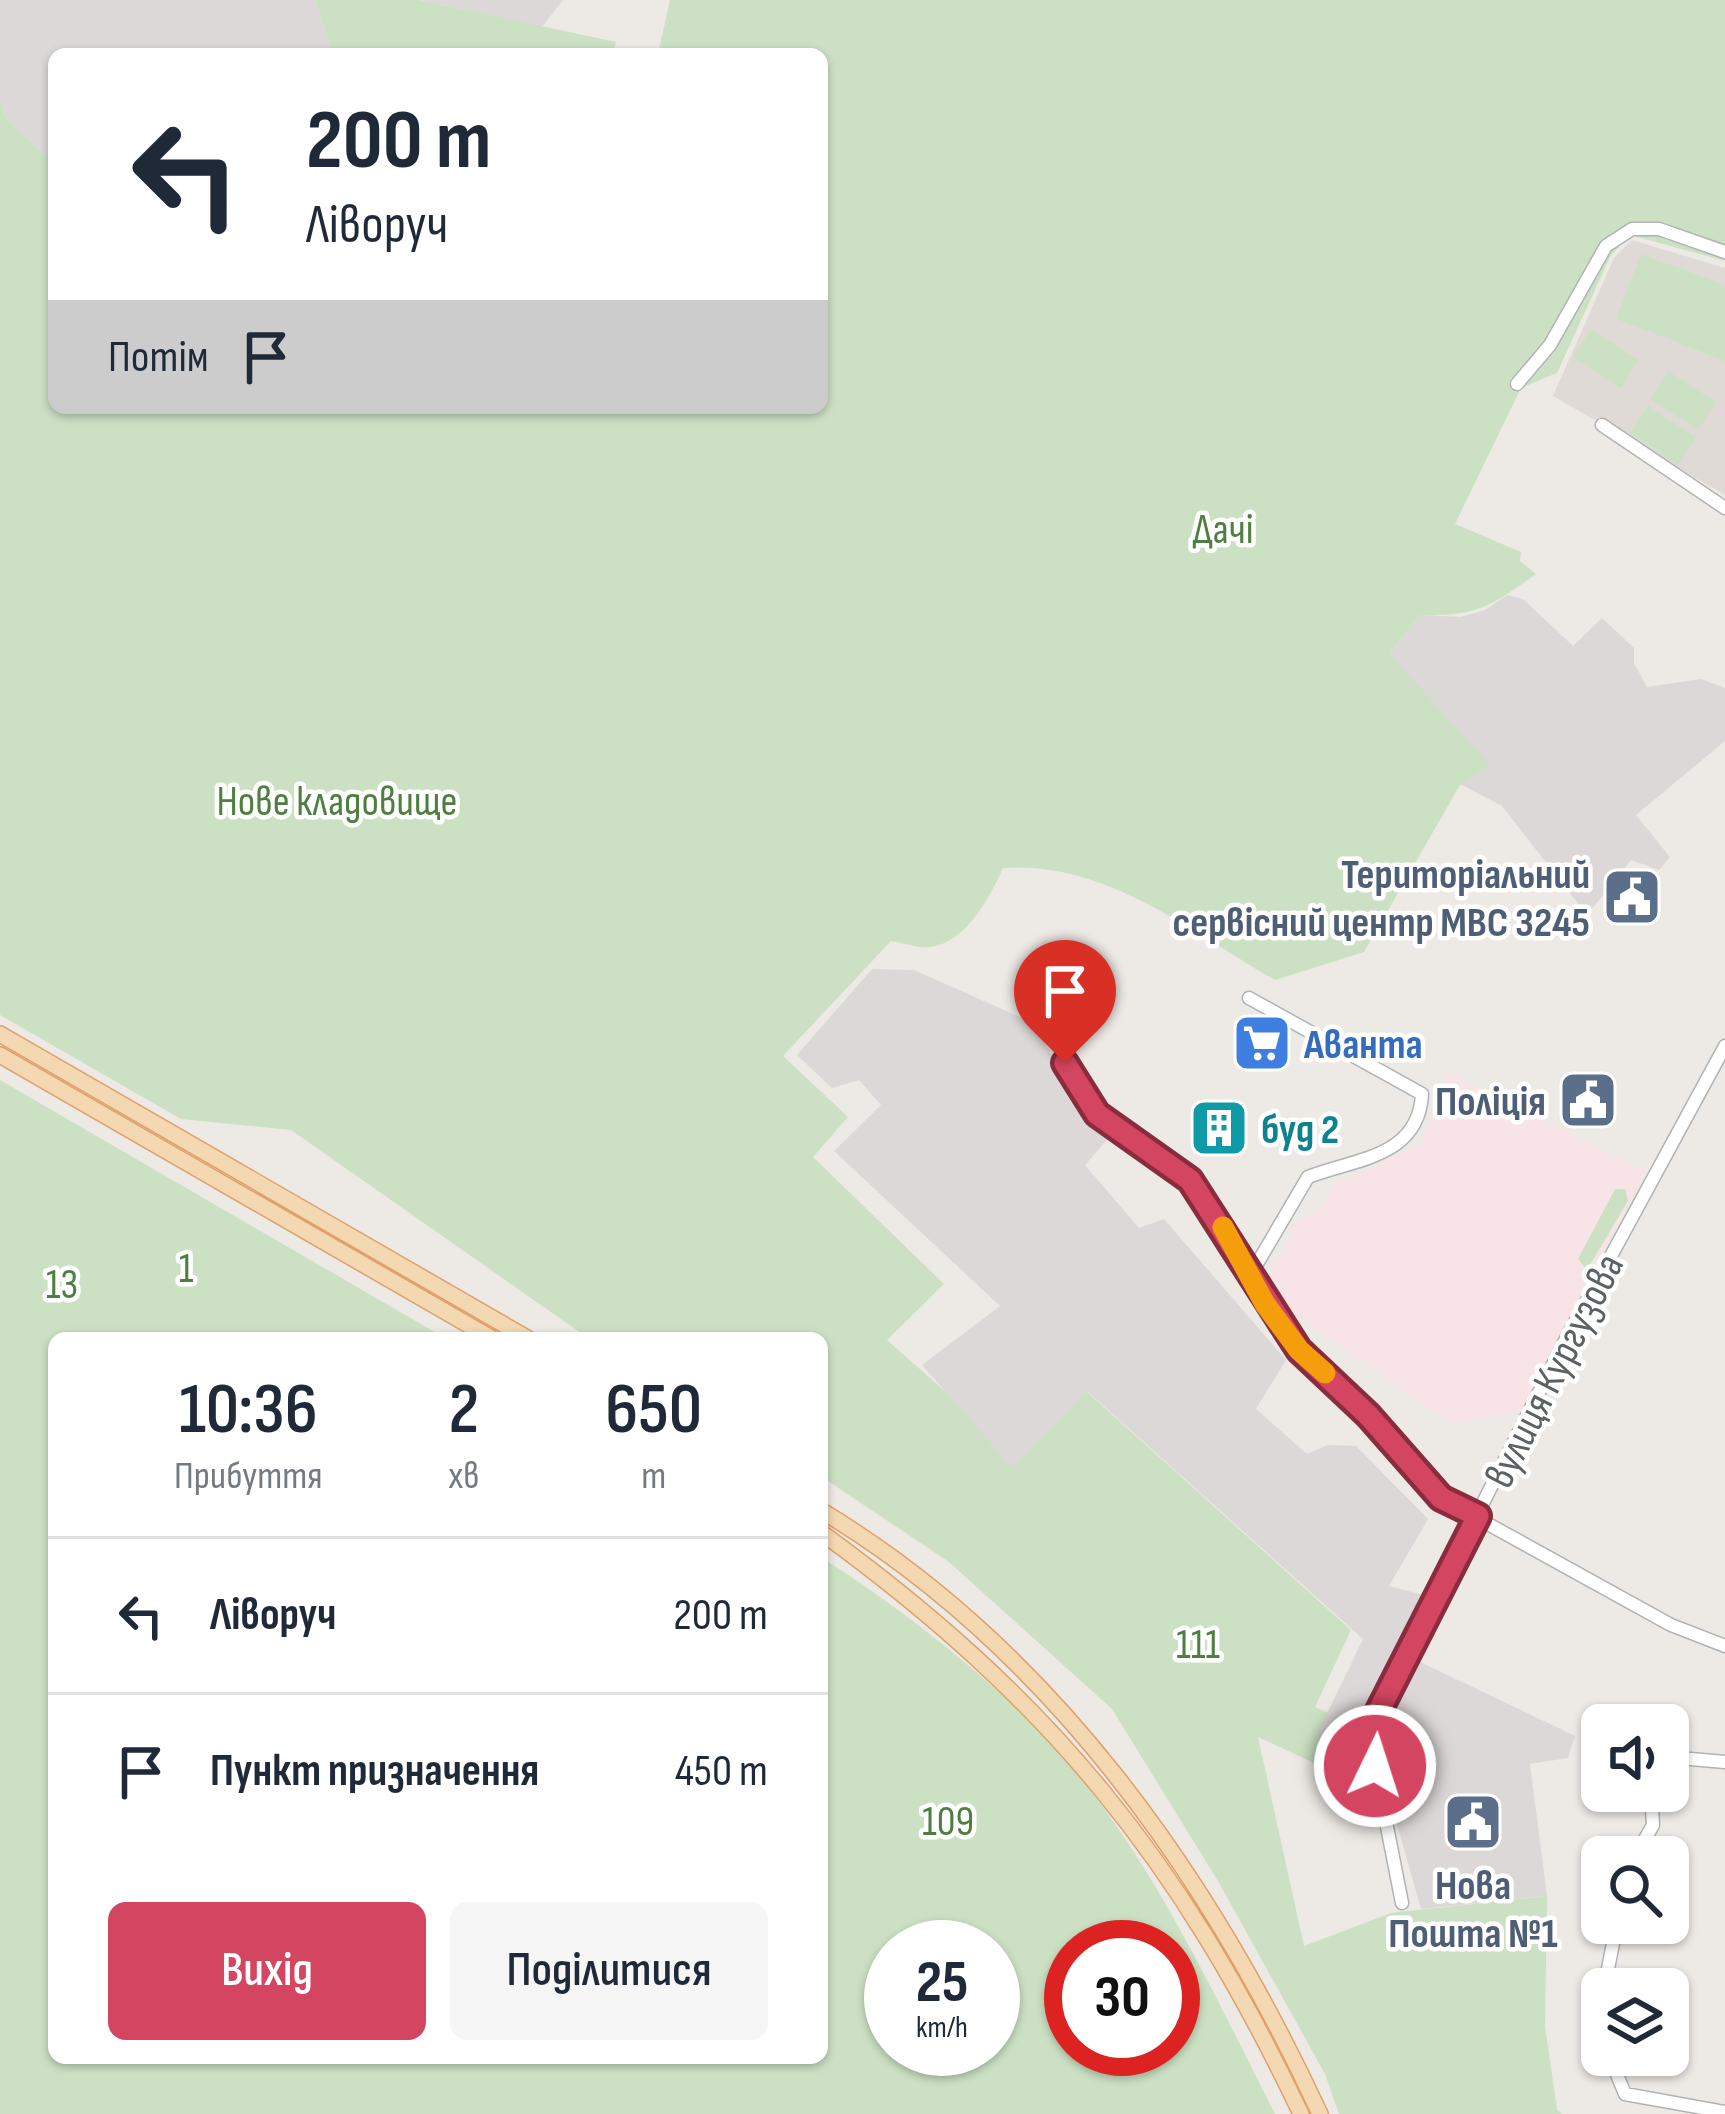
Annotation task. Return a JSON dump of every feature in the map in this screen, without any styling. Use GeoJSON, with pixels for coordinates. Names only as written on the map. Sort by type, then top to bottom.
{"type":"FeatureCollection","features":[{"type":"Feature","properties":{"kind":"main road"},"geometry":{"type":"LineString","coordinates":[[0,1034],[517,1332]]}},
{"type":"Feature","properties":{"kind":"main road"},"geometry":{"type":"LineString","coordinates":[[0,1055],[481,1332]]}},
{"type":"Feature","properties":{"kind":"main road"},"geometry":{"type":"LineString","coordinates":[[828,1515],[935,1594],[1010,1660],[1127,1787],[1240,1955],[1320,2114]]}},
{"type":"Feature","properties":{"kind":"main road"},"geometry":{"type":"LineString","coordinates":[[828,1537],[926,1609],[978,1656],[1114,1798],[1222,1961],[1301,2114]]}},
{"type":"Feature","properties":{"kind":"street"},"geometry":{"type":"LineString","coordinates":[[1517,385],[1550,345],[1606,246],[1632,230],[1659,229],[1725,252]]}},
{"type":"Feature","properties":{"kind":"street"},"geometry":{"type":"LineString","coordinates":[[1602,425],[1725,508]]}},
{"type":"Feature","properties":{"kind":"street"},"geometry":{"type":"LineString","coordinates":[[1249,998],[1421,1094],[1421,1110],[1403,1141],[1349,1169],[1308,1177],[1251,1274]]}},
{"type":"Feature","properties":{"kind":"street","name":"вулиця Кургузова"},"geometry":{"type":"LineString","coordinates":[[1402,1904],[1374,1783],[1369,1730],[1567,1337],[1725,1046]]}},
{"type":"Feature","properties":{"kind":"street"},"geometry":{"type":"LineString","coordinates":[[1065,1063],[1097,1114],[1190,1180],[1265,1304],[1299,1350],[1368,1415],[1441,1498],[1671,1625],[1725,1646]]}},
{"type":"Feature","properties":{"kind":"street"},"geometry":{"type":"LineString","coordinates":[[1689,1759],[1725,1762]]}},
{"type":"Feature","properties":{"kind":"street"},"geometry":{"type":"LineString","coordinates":[[1618,2076],[1625,2094],[1725,2112]]}},
{"type":"Feature","properties":{"kind":"shaded area"},"geometry":{"type":"Polygon","coordinates":[[[0,0],[315,0],[331,48],[48,48],[48,158],[5,117],[0,101],[0,0]]]}},
{"type":"Feature","properties":{"kind":"shaded area"},"geometry":{"type":"Polygon","coordinates":[[[420,0],[563,0],[542,27],[420,0]]]}},
{"type":"Feature","properties":{"kind":"shaded area"},"geometry":{"type":"Polygon","coordinates":[[[1632,240],[1725,268],[1725,495],[1553,396],[1614,258],[1632,240]]]}},
{"type":"Feature","properties":{"kind":"shaded area"},"geometry":{"type":"Polygon","coordinates":[[[1507,595],[1523,599],[1573,646],[1602,618],[1634,648],[1634,663],[1647,687],[1701,679],[1725,688],[1725,741],[1636,815],[1670,857],[1659,870],[1631,860],[1587,915],[1502,806],[1460,784],[1389,653],[1420,615],[1461,617],[1485,610],[1507,595]]]}},
{"type":"Feature","properties":{"kind":"shaded area"},"geometry":{"type":"Polygon","coordinates":[[[872,969],[914,970],[1031,1022],[1089,1115],[1111,1135],[1085,1165],[1139,1228],[1164,1219],[1286,1360],[1256,1409],[1307,1454],[1328,1445],[1356,1446],[1428,1519],[1389,1586],[1427,1596],[1357,1732],[1365,1737],[1362,1748],[1377,1801],[1358,1789],[1349,1751],[1317,1734],[1363,1639],[1087,1391],[1012,1468],[922,1365],[1000,1306],[834,1151],[881,1105],[859,1080],[832,1088],[797,1055],[872,969]]]}},
{"type":"Feature","properties":{"kind":"shaded area"},"geometry":{"type":"Polygon","coordinates":[[[1448,1072],[1645,1171],[1521,1413],[1449,1422],[1261,1290],[1298,1221],[1322,1208],[1335,1181],[1350,1179],[1423,1142],[1448,1072]]]}},
{"type":"Feature","properties":{"kind":"shaded area"},"geometry":{"type":"Polygon","coordinates":[[[1416,1660],[1575,1736],[1568,1758],[1530,1764],[1547,1896],[1421,1909],[1376,1750],[1416,1660]]]}},
{"type":"Feature","properties":{"kind":"green space"},"geometry":{"type":"Polygon","coordinates":[[[315,0],[419,0],[616,42],[614,48],[331,48],[315,0]]]}},
{"type":"Feature","properties":{"kind":"green space"},"geometry":{"type":"Polygon","coordinates":[[[670,0],[1725,0],[1725,261],[1630,235],[1611,255],[1557,373],[1521,388],[1455,524],[1521,552],[1520,561],[1536,574],[1482,607],[1456,614],[1420,615],[1389,653],[1490,765],[1460,785],[1364,952],[1275,980],[1179,921],[1112,887],[1076,875],[1003,868],[976,916],[956,936],[927,947],[891,941],[783,1056],[848,1117],[813,1157],[944,1284],[887,1340],[947,1393],[1012,1467],[1086,1391],[1351,1630],[1315,1707],[1328,1713],[1318,1734],[1349,1750],[1346,1778],[1258,1737],[1304,1946],[1391,1913],[1547,1896],[1545,2026],[1557,2109],[1562,2114],[1339,2114],[1325,2074],[1218,1881],[1112,1709],[949,1562],[828,1481],[828,1332],[579,1332],[291,1130],[181,1119],[0,1015],[0,101],[5,117],[48,158],[48,414],[828,414],[828,48],[659,48],[670,0]]]}},
{"type":"Feature","properties":{"kind":"green space"},"geometry":{"type":"Polygon","coordinates":[[[1641,254],[1725,285],[1725,361],[1616,319],[1641,254]]]}},
{"type":"Feature","properties":{"kind":"green space"},"geometry":{"type":"Polygon","coordinates":[[[1591,329],[1639,360],[1621,388],[1573,357],[1591,329]]]}},
{"type":"Feature","properties":{"kind":"green space"},"geometry":{"type":"Polygon","coordinates":[[[1668,371],[1716,402],[1698,430],[1650,399],[1668,371]]]}},
{"type":"Feature","properties":{"kind":"green space"},"geometry":{"type":"Polygon","coordinates":[[[1648,406],[1696,437],[1678,465],[1630,433],[1648,406]]]}},
{"type":"Feature","properties":{"kind":"green space"},"geometry":{"type":"Polygon","coordinates":[[[0,1080],[435,1332],[48,1332],[48,2064],[828,2064],[828,1562],[904,1614],[1030,1721],[1104,1808],[1175,1920],[1044,1920],[1044,2076],[1200,2076],[1200,1967],[1275,2114],[0,2114],[0,1080]]]}},
{"type":"Feature","properties":{"kind":"green space"},"geometry":{"type":"Polygon","coordinates":[[[1615,1189],[1625,1189],[1628,1201],[1587,1270],[1578,1259],[1615,1189]]]}},
{"type":"Feature","properties":{"kind":"slow traffic"},"geometry":{"type":"LineString","coordinates":[[1223,1227],[1265,1304],[1299,1350],[1325,1373]]}},
{"type":"Feature","properties":{"kind":"place","name":"Територіальний сервісний центр МВС 3245"},"geometry":{"type":"Point","coordinates":[1632,897]}},
{"type":"Feature","properties":{"kind":"place","name":"Аванта"},"geometry":{"type":"Point","coordinates":[1262,1043]}},
{"type":"Feature","properties":{"kind":"place","name":"Поліція"},"geometry":{"type":"Point","coordinates":[1588,1100]}},
{"type":"Feature","properties":{"kind":"place","name":"буд 2"},"geometry":{"type":"Point","coordinates":[1219,1128]}},
{"type":"Feature","properties":{"kind":"place","name":"Нова Пошта №1"},"geometry":{"type":"Point","coordinates":[1473,1822]}},
{"type":"Feature","properties":{"kind":"route"},"geometry":{"type":"LineString","coordinates":[[1065,1063],[1097,1114],[1190,1180],[1235,1243],[1265,1304],[1299,1350],[1368,1415],[1441,1498],[1478,1516],[1436,1590],[1369,1730],[1375,1766]]}},
{"type":"Feature","properties":{"kind":"park label","name":"Дачі"},"geometry":{"type":"Point","coordinates":[1223,528]}},
{"type":"Feature","properties":{"kind":"park label","name":"Нове кладовище"},"geometry":{"type":"Point","coordinates":[337,800]}},
{"type":"Feature","properties":{"kind":"park label","name":"1"},"geometry":{"type":"Point","coordinates":[186,1267]}},
{"type":"Feature","properties":{"kind":"park label","name":"13"},"geometry":{"type":"Point","coordinates":[62,1283]}},
{"type":"Feature","properties":{"kind":"park label","name":"111"},"geometry":{"type":"Point","coordinates":[1198,1643]}},
{"type":"Feature","properties":{"kind":"park label","name":"109"},"geometry":{"type":"Point","coordinates":[948,1820]}}]}
